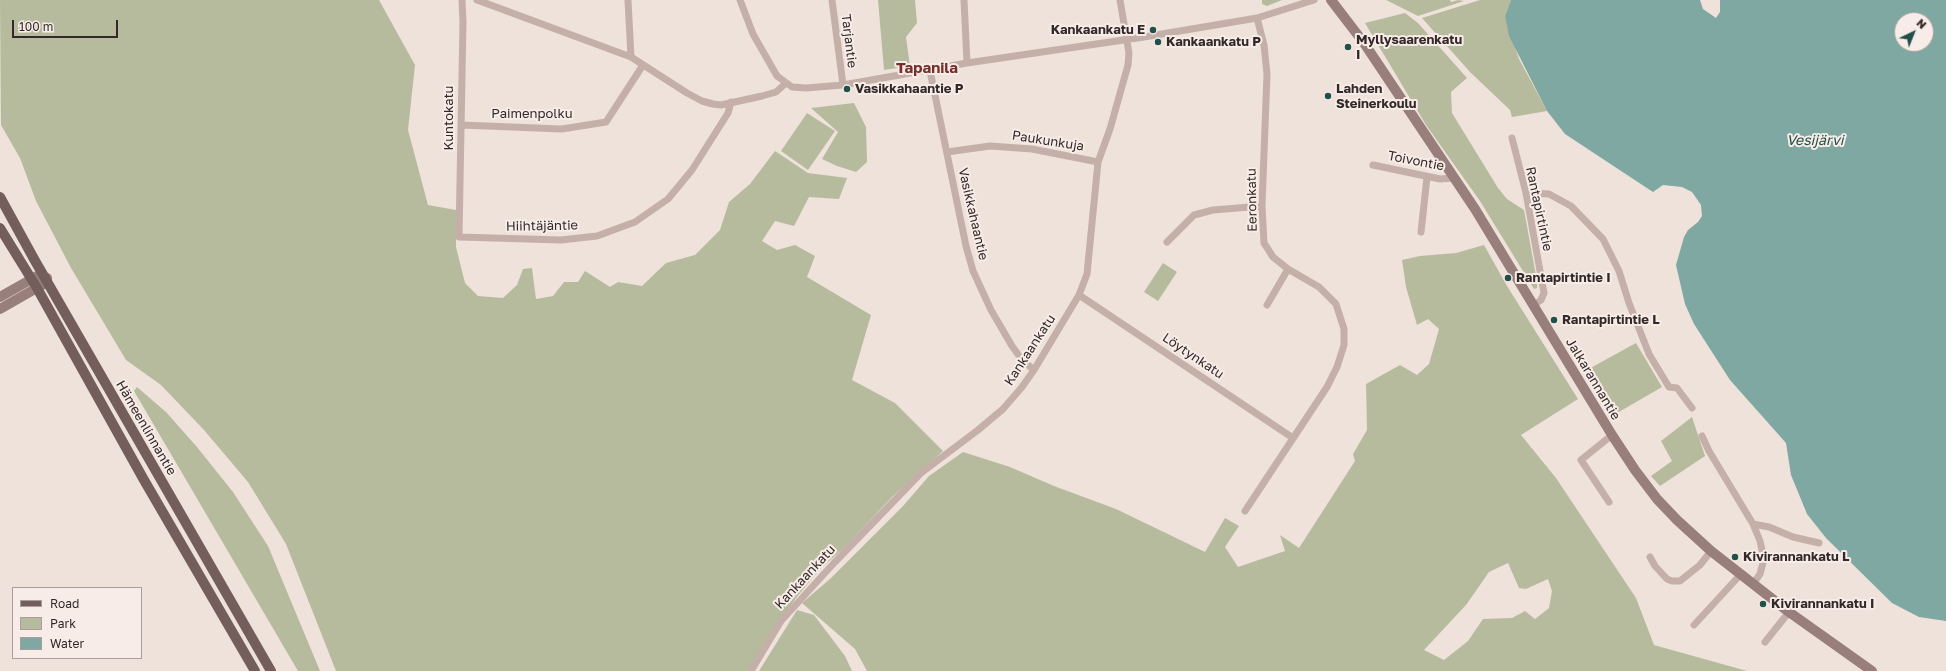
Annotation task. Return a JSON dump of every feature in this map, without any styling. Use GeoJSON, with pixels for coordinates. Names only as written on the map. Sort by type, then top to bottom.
{"type":"FeatureCollection","features":[{"type":"Feature","properties":{"kind":"main road","name":"Jalkarannantie"},"geometry":{"type":"LineString","coordinates":[[1331,0],[1364,43],[1454,178],[1534,305],[1612,435],[1635,470],[1657,499],[1677,520],[1712,551],[1789,612],[1872,671]]}},
{"type":"Feature","properties":{"kind":"main road","name":"Hämeenlinnantie"},"geometry":{"type":"LineString","coordinates":[[0,197],[34,259],[47,278],[271,671]]}},
{"type":"Feature","properties":{"kind":"main road","name":"Hämeenlinnantie"},"geometry":{"type":"LineString","coordinates":[[0,228],[37,288],[144,480],[255,671]]}},
{"type":"Feature","properties":{"kind":"main road"},"geometry":{"type":"LineString","coordinates":[[0,297],[31,280],[41,276],[47,278],[44,283],[37,288],[0,309]]}},
{"type":"Feature","properties":{"kind":"street","name":"Kuntokatu"},"geometry":{"type":"LineString","coordinates":[[459,237],[463,22],[462,0]]}},
{"type":"Feature","properties":{"kind":"street"},"geometry":{"type":"LineString","coordinates":[[477,0],[632,57],[702,101],[721,105],[776,92],[786,83]]}},
{"type":"Feature","properties":{"kind":"street"},"geometry":{"type":"LineString","coordinates":[[628,0],[632,57]]}},
{"type":"Feature","properties":{"kind":"street"},"geometry":{"type":"LineString","coordinates":[[740,0],[753,34],[777,76],[792,87],[806,88],[843,85],[967,63],[1257,18],[1314,0]]}},
{"type":"Feature","properties":{"kind":"street","name":"Tarjantie"},"geometry":{"type":"LineString","coordinates":[[832,0],[843,85]]}},
{"type":"Feature","properties":{"kind":"street"},"geometry":{"type":"LineString","coordinates":[[964,0],[967,63]]}},
{"type":"Feature","properties":{"kind":"street","name":"Kankaankatu"},"geometry":{"type":"LineString","coordinates":[[751,671],[782,621],[828,568],[921,473],[1003,409],[1034,370],[1079,295],[1087,274],[1098,162],[1110,129],[1128,65],[1127,39],[1120,0]]}},
{"type":"Feature","properties":{"kind":"street","name":"Eeronkatu"},"geometry":{"type":"LineString","coordinates":[[1245,511],[1327,387],[1337,367],[1344,345],[1344,329],[1336,304],[1319,287],[1273,257],[1264,242],[1262,206],[1267,74],[1264,45],[1257,18]]}},
{"type":"Feature","properties":{"kind":"street","name":"Paimenpolku"},"geometry":{"type":"LineString","coordinates":[[461,125],[562,129],[606,122],[643,65]]}},
{"type":"Feature","properties":{"kind":"street","name":"Vasikkahaantie"},"geometry":{"type":"LineString","coordinates":[[930,70],[966,246],[973,271],[991,310],[1012,346],[1022,360],[1034,370]]}},
{"type":"Feature","properties":{"kind":"street","name":"Hiihtäjäntie"},"geometry":{"type":"LineString","coordinates":[[459,237],[561,240],[597,236],[635,222],[668,199],[692,170],[728,113],[731,102]]}},
{"type":"Feature","properties":{"kind":"street","name":"Rantapirtintie"},"geometry":{"type":"LineString","coordinates":[[1512,138],[1526,193],[1544,293],[1541,300],[1534,305]]}},
{"type":"Feature","properties":{"kind":"street","name":"Paukunkuja"},"geometry":{"type":"LineString","coordinates":[[947,152],[990,146],[1032,148],[1098,162]]}},
{"type":"Feature","properties":{"kind":"street","name":"Toivontie"},"geometry":{"type":"LineString","coordinates":[[1373,165],[1427,177],[1447,180],[1454,178]]}},
{"type":"Feature","properties":{"kind":"street"},"geometry":{"type":"LineString","coordinates":[[1421,232],[1427,177]]}},
{"type":"Feature","properties":{"kind":"street"},"geometry":{"type":"LineString","coordinates":[[1526,193],[1549,194],[1572,206],[1603,239],[1619,271],[1629,303],[1649,354],[1669,388],[1677,388],[1692,408]]}},
{"type":"Feature","properties":{"kind":"street"},"geometry":{"type":"LineString","coordinates":[[1167,242],[1194,216],[1213,210],[1262,206]]}},
{"type":"Feature","properties":{"kind":"street"},"geometry":{"type":"LineString","coordinates":[[1267,305],[1288,268]]}},
{"type":"Feature","properties":{"kind":"street","name":"Löytynkatu"},"geometry":{"type":"LineString","coordinates":[[1079,295],[1293,438]]}},
{"type":"Feature","properties":{"kind":"street"},"geometry":{"type":"LineString","coordinates":[[1609,502],[1580,460],[1612,435]]}},
{"type":"Feature","properties":{"kind":"street"},"geometry":{"type":"LineString","coordinates":[[1702,436],[1752,524],[1760,541],[1764,559],[1760,574],[1754,584]]}},
{"type":"Feature","properties":{"kind":"street"},"geometry":{"type":"LineString","coordinates":[[1752,524],[1769,527],[1793,537],[1819,543]]}},
{"type":"Feature","properties":{"kind":"street"},"geometry":{"type":"LineString","coordinates":[[1650,557],[1655,566],[1667,579],[1672,581],[1680,581],[1700,565],[1712,551]]}},
{"type":"Feature","properties":{"kind":"street"},"geometry":{"type":"LineString","coordinates":[[1694,625],[1741,574]]}},
{"type":"Feature","properties":{"kind":"street"},"geometry":{"type":"LineString","coordinates":[[1765,642],[1789,612]]}},
{"type":"Feature","properties":{"kind":"green space"},"geometry":{"type":"Polygon","coordinates":[[[0,0],[379,0],[415,65],[408,130],[428,205],[456,210],[456,247],[465,283],[478,296],[503,298],[517,285],[523,269],[532,268],[536,299],[553,296],[564,282],[578,282],[585,271],[610,287],[618,282],[642,286],[666,263],[695,255],[720,230],[729,202],[750,184],[775,151],[808,173],[847,178],[839,199],[809,197],[794,226],[775,221],[762,241],[777,250],[795,245],[815,256],[807,277],[871,315],[852,380],[895,403],[943,451],[893,496],[845,547],[820,569],[796,598],[748,671],[336,671],[286,544],[248,482],[204,430],[161,385],[126,360],[71,268],[36,201],[20,158],[1,125],[0,0]]]}},
{"type":"Feature","properties":{"kind":"green space"},"geometry":{"type":"Polygon","coordinates":[[[878,0],[915,0],[917,23],[906,37],[910,66],[884,70],[878,0]]]}},
{"type":"Feature","properties":{"kind":"green space"},"geometry":{"type":"Polygon","coordinates":[[[1262,0],[1282,0],[1267,6],[1262,4],[1262,0]]]}},
{"type":"Feature","properties":{"kind":"green space"},"geometry":{"type":"Polygon","coordinates":[[[1386,0],[1450,0],[1451,2],[1458,0],[1464,1],[1418,16],[1386,0]]]}},
{"type":"Feature","properties":{"kind":"green space"},"geometry":{"type":"Polygon","coordinates":[[[1480,0],[1511,0],[1505,16],[1519,59],[1547,111],[1512,117],[1510,110],[1470,72],[1422,18],[1480,0]]]}},
{"type":"Feature","properties":{"kind":"green space"},"geometry":{"type":"Polygon","coordinates":[[[1405,13],[1418,23],[1467,78],[1451,92],[1452,113],[1498,188],[1507,199],[1524,210],[1537,288],[1534,289],[1480,201],[1426,125],[1365,23],[1405,13]]]}},
{"type":"Feature","properties":{"kind":"green space"},"geometry":{"type":"Polygon","coordinates":[[[854,103],[866,127],[867,162],[856,172],[822,159],[838,132],[811,108],[854,103]]]}},
{"type":"Feature","properties":{"kind":"green space"},"geometry":{"type":"Polygon","coordinates":[[[807,113],[835,131],[808,170],[781,151],[807,113]]]}},
{"type":"Feature","properties":{"kind":"green space"},"geometry":{"type":"Polygon","coordinates":[[[1484,245],[1507,286],[1578,399],[1521,435],[1556,478],[1636,598],[1654,645],[1747,671],[867,671],[855,649],[802,603],[831,578],[903,506],[929,476],[963,452],[1010,467],[1054,486],[1116,509],[1205,552],[1225,518],[1239,526],[1225,547],[1238,567],[1285,551],[1280,535],[1299,548],[1355,461],[1353,454],[1367,430],[1366,384],[1400,365],[1417,375],[1429,364],[1439,329],[1428,319],[1417,325],[1406,287],[1402,260],[1420,256],[1456,253],[1484,245]],[[1508,563],[1489,572],[1466,605],[1424,650],[1444,660],[1468,641],[1483,619],[1512,618],[1525,611],[1535,619],[1549,608],[1552,591],[1548,579],[1526,589],[1519,588],[1508,563]]]}},
{"type":"Feature","properties":{"kind":"green space"},"geometry":{"type":"Polygon","coordinates":[[[1163,263],[1177,272],[1158,301],[1144,292],[1163,263]]]}},
{"type":"Feature","properties":{"kind":"green space"},"geometry":{"type":"Polygon","coordinates":[[[1636,343],[1662,387],[1612,416],[1585,371],[1636,343]]]}},
{"type":"Feature","properties":{"kind":"green space"},"geometry":{"type":"Polygon","coordinates":[[[137,387],[166,412],[197,447],[233,492],[268,546],[320,671],[298,671],[134,391],[137,387]]]}},
{"type":"Feature","properties":{"kind":"green space"},"geometry":{"type":"Polygon","coordinates":[[[1692,417],[1705,456],[1660,486],[1651,476],[1672,461],[1661,441],[1692,417]]]}},
{"type":"Feature","properties":{"kind":"green space"},"geometry":{"type":"Polygon","coordinates":[[[797,610],[814,615],[845,656],[852,671],[759,671],[797,610]]]}},
{"type":"Feature","properties":{"kind":"water","name":"Vesijärvi"},"geometry":{"type":"Polygon","coordinates":[[[1511,0],[1700,0],[1703,9],[1716,18],[1720,12],[1720,0],[1946,0],[1946,621],[1919,617],[1892,603],[1826,538],[1807,514],[1791,475],[1786,443],[1730,380],[1694,324],[1685,304],[1676,265],[1684,237],[1688,230],[1698,222],[1702,216],[1701,205],[1692,192],[1682,187],[1663,185],[1653,192],[1565,134],[1547,111],[1509,36],[1505,16],[1511,0]]]}},
{"type":"Feature","properties":{"kind":"place","name":"Kankaankatu E"},"geometry":{"type":"Point","coordinates":[1153,30]}},
{"type":"Feature","properties":{"kind":"place","name":"Kankaankatu P"},"geometry":{"type":"Point","coordinates":[1158,42]}},
{"type":"Feature","properties":{"kind":"place","name":"Myllysaarenkatu I"},"geometry":{"type":"Point","coordinates":[1348,47]}},
{"type":"Feature","properties":{"kind":"place","name":"Vasikkahaantie P"},"geometry":{"type":"Point","coordinates":[847,89]}},
{"type":"Feature","properties":{"kind":"place","name":"Lahden Steinerkoulu"},"geometry":{"type":"Point","coordinates":[1328,96]}},
{"type":"Feature","properties":{"kind":"place","name":"Rantapirtintie I"},"geometry":{"type":"Point","coordinates":[1508,278]}},
{"type":"Feature","properties":{"kind":"place","name":"Rantapirtintie L"},"geometry":{"type":"Point","coordinates":[1554,320]}},
{"type":"Feature","properties":{"kind":"place","name":"Kivirannankatu L"},"geometry":{"type":"Point","coordinates":[1735,557]}},
{"type":"Feature","properties":{"kind":"place","name":"Kivirannankatu I"},"geometry":{"type":"Point","coordinates":[1763,604]}},
{"type":"Feature","properties":{"kind":"district","name":"Tapanila"},"geometry":{"type":"Point","coordinates":[927,68]}}]}
